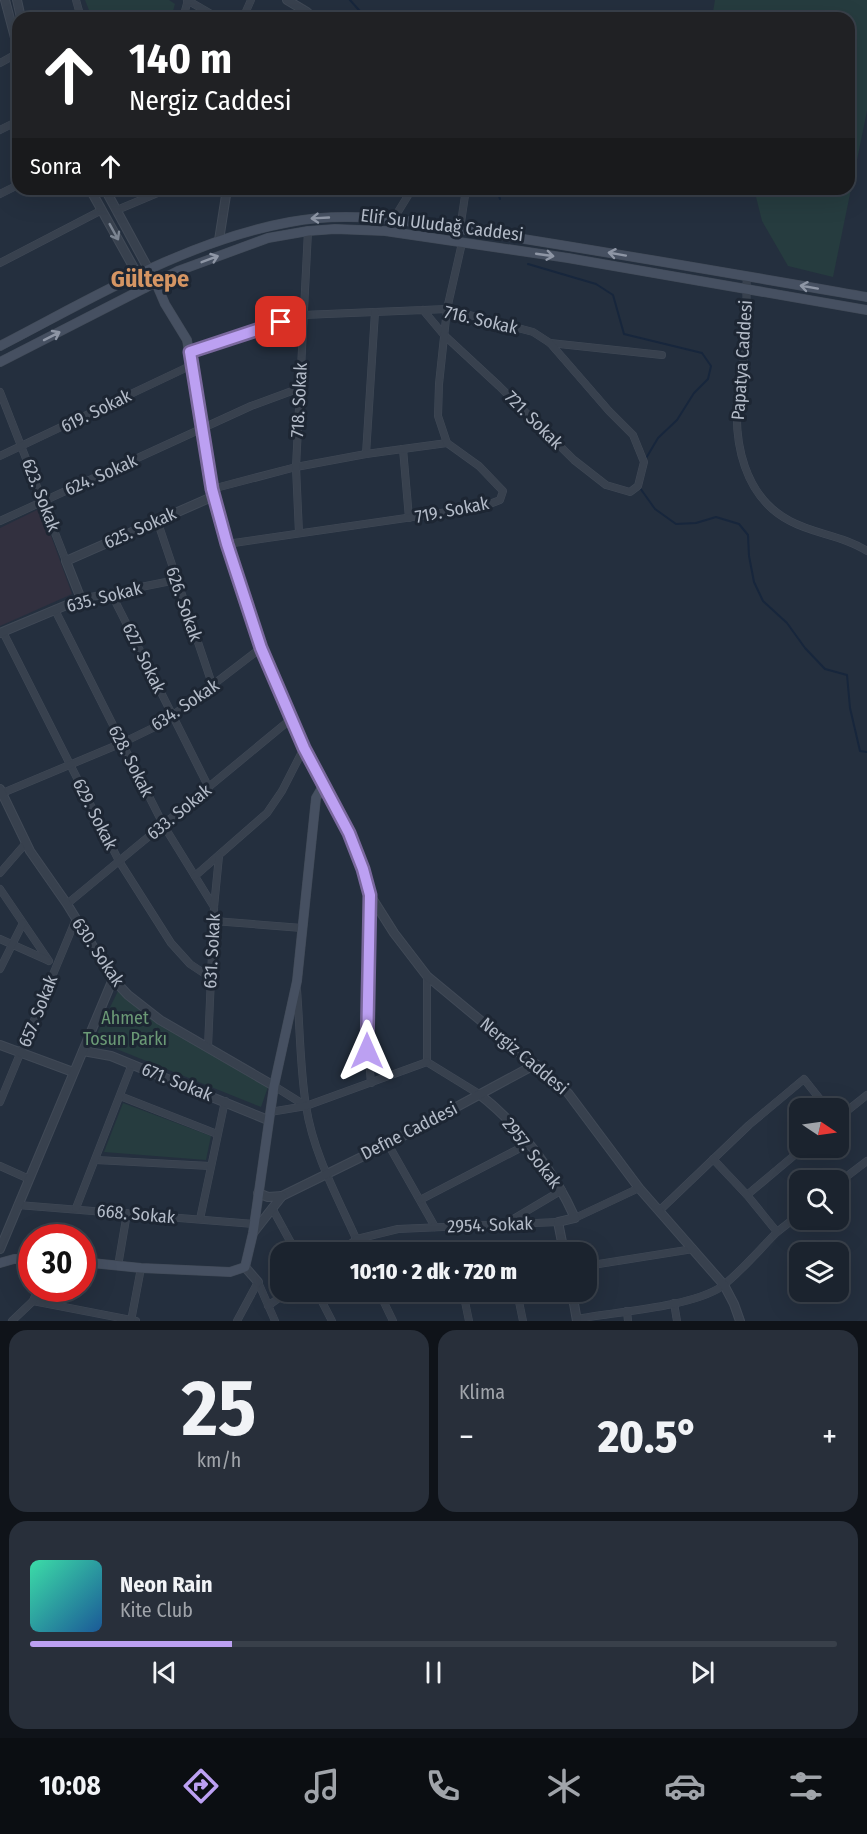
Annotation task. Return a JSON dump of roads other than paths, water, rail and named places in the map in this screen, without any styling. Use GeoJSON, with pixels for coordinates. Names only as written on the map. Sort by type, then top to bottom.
{"type":"FeatureCollection","features":[{"type":"Feature","properties":{"kind":"main road","name":"Elif Su Uludağ Caddesi"},"geometry":{"type":"LineString","coordinates":[[0,346],[149,269],[219,240],[267,226],[305,219],[393,220],[595,250],[867,297]]}},
{"type":"Feature","properties":{"kind":"main road","name":"Elif Su Uludağ Caddesi"},"geometry":{"type":"LineString","coordinates":[[0,362],[178,271],[249,244],[281,235],[308,231],[369,230],[462,243],[568,258],[867,310]]}},
{"type":"Feature","properties":{"kind":"main road"},"geometry":{"type":"LineString","coordinates":[[96,1264],[230,1272],[246,1267],[274,1086],[297,981],[316,798],[322,786],[261,648],[227,544],[213,492],[190,352],[184,334],[165,304],[156,283]]}},
{"type":"Feature","properties":{"kind":"main road"},"geometry":{"type":"LineString","coordinates":[[145,288],[165,304]]}},
{"type":"Feature","properties":{"kind":"main road"},"geometry":{"type":"LineString","coordinates":[[0,1263],[18,1259]]}},
{"type":"Feature","properties":{"kind":"street"},"geometry":{"type":"LineString","coordinates":[[5,0],[12,27]]}},
{"type":"Feature","properties":{"kind":"street"},"geometry":{"type":"LineString","coordinates":[[188,0],[208,12]]}},
{"type":"Feature","properties":{"kind":"street"},"geometry":{"type":"LineString","coordinates":[[286,0],[301,12]]}},
{"type":"Feature","properties":{"kind":"street"},"geometry":{"type":"LineString","coordinates":[[93,195],[145,288]]}},
{"type":"Feature","properties":{"kind":"street"},"geometry":{"type":"LineString","coordinates":[[108,195],[156,283]]}},
{"type":"Feature","properties":{"kind":"street"},"geometry":{"type":"LineString","coordinates":[[117,210],[153,195]]}},
{"type":"Feature","properties":{"kind":"street"},"geometry":{"type":"LineString","coordinates":[[219,240],[226,195]]}},
{"type":"Feature","properties":{"kind":"street"},"geometry":{"type":"LineString","coordinates":[[393,220],[408,195]]}},
{"type":"Feature","properties":{"kind":"street"},"geometry":{"type":"LineString","coordinates":[[460,230],[465,195]]}},
{"type":"Feature","properties":{"kind":"street"},"geometry":{"type":"LineString","coordinates":[[0,263],[102,210]]}},
{"type":"Feature","properties":{"kind":"street","name":"718. Sokak"},"geometry":{"type":"LineString","coordinates":[[298,533],[296,467],[308,231]]}},
{"type":"Feature","properties":{"kind":"street"},"geometry":{"type":"LineString","coordinates":[[213,492],[296,467],[366,454],[447,443],[438,416],[444,335],[447,309],[462,243]]}},
{"type":"Feature","properties":{"kind":"street","name":"Papatya Caddesi"},"geometry":{"type":"LineString","coordinates":[[747,276],[747,334],[738,396],[737,423],[739,445],[747,474],[764,500],[790,521],[867,551]]}},
{"type":"Feature","properties":{"kind":"street","name":"716. Sokak"},"geometry":{"type":"LineString","coordinates":[[190,352],[303,315],[447,309],[532,333],[550,343],[633,435],[644,462]]}},
{"type":"Feature","properties":{"kind":"street","name":"721. Sokak"},"geometry":{"type":"LineString","coordinates":[[423,310],[444,335],[574,460],[606,485],[630,492],[638,486],[644,462]]}},
{"type":"Feature","properties":{"kind":"street"},"geometry":{"type":"LineString","coordinates":[[366,454],[375,312]]}},
{"type":"Feature","properties":{"kind":"street"},"geometry":{"type":"LineString","coordinates":[[550,343],[662,355]]}},
{"type":"Feature","properties":{"kind":"street","name":"619. Sokak"},"geometry":{"type":"LineString","coordinates":[[0,456],[192,365]]}},
{"type":"Feature","properties":{"kind":"street","name":"624. Sokak"},"geometry":{"type":"LineString","coordinates":[[0,521],[251,406],[300,388]]}},
{"type":"Feature","properties":{"kind":"street","name":"623. Sokak"},"geometry":{"type":"LineString","coordinates":[[0,392],[81,599]]}},
{"type":"Feature","properties":{"kind":"street","name":"719. Sokak"},"geometry":{"type":"LineString","coordinates":[[227,544],[482,507],[500,500],[503,491],[479,466],[447,443]]}},
{"type":"Feature","properties":{"kind":"street"},"geometry":{"type":"LineString","coordinates":[[404,449],[410,518]]}},
{"type":"Feature","properties":{"kind":"street","name":"625. Sokak"},"geometry":{"type":"LineString","coordinates":[[66,561],[213,492]]}},
{"type":"Feature","properties":{"kind":"street","name":"626. Sokak"},"geometry":{"type":"LineString","coordinates":[[157,520],[213,687]]}},
{"type":"Feature","properties":{"kind":"street","name":"635. Sokak"},"geometry":{"type":"LineString","coordinates":[[2,632],[81,599],[176,580]]}},
{"type":"Feature","properties":{"kind":"street","name":"627. Sokak"},"geometry":{"type":"LineString","coordinates":[[111,593],[209,788]]}},
{"type":"Feature","properties":{"kind":"street","name":"628. Sokak"},"geometry":{"type":"LineString","coordinates":[[55,610],[164,826],[214,908]]}},
{"type":"Feature","properties":{"kind":"street","name":"629. Sokak"},"geometry":{"type":"LineString","coordinates":[[2,632],[119,861],[171,943],[190,964],[211,978]]}},
{"type":"Feature","properties":{"kind":"street","name":"634. Sokak"},"geometry":{"type":"LineString","coordinates":[[1,792],[122,743],[173,717],[261,648]]}},
{"type":"Feature","properties":{"kind":"street","name":"633. Sokak"},"geometry":{"type":"LineString","coordinates":[[67,904],[291,719]]}},
{"type":"Feature","properties":{"kind":"street"},"geometry":{"type":"LineString","coordinates":[[195,876],[267,813],[282,791],[304,748]]}},
{"type":"Feature","properties":{"kind":"street","name":"Nergiz Caddesi"},"geometry":{"type":"LineString","coordinates":[[322,786],[356,848],[370,895],[394,933],[427,976],[536,1064],[577,1103],[639,1188],[724,1285],[740,1321]]}},
{"type":"Feature","properties":{"kind":"street","name":"630. Sokak"},"geometry":{"type":"LineString","coordinates":[[1,792],[26,843],[113,979],[160,1020],[306,1106]]}},
{"type":"Feature","properties":{"kind":"street"},"geometry":{"type":"LineString","coordinates":[[0,873],[26,843]]}},
{"type":"Feature","properties":{"kind":"street","name":"631. Sokak"},"geometry":{"type":"LineString","coordinates":[[208,1047],[214,908],[219,856]]}},
{"type":"Feature","properties":{"kind":"street"},"geometry":{"type":"LineString","coordinates":[[0,890],[49,961]]}},
{"type":"Feature","properties":{"kind":"street"},"geometry":{"type":"LineString","coordinates":[[370,895],[367,1035],[371,1083]]}},
{"type":"Feature","properties":{"kind":"street","name":"657. Sokak"},"geometry":{"type":"LineString","coordinates":[[0,1102],[76,919]]}},
{"type":"Feature","properties":{"kind":"street"},"geometry":{"type":"LineString","coordinates":[[214,921],[302,928]]}},
{"type":"Feature","properties":{"kind":"street"},"geometry":{"type":"LineString","coordinates":[[0,969],[23,923]]}},
{"type":"Feature","properties":{"kind":"street"},"geometry":{"type":"LineString","coordinates":[[0,939],[57,964]]}},
{"type":"Feature","properties":{"kind":"street"},"geometry":{"type":"LineString","coordinates":[[427,976],[427,1062]]}},
{"type":"Feature","properties":{"kind":"street"},"geometry":{"type":"LineString","coordinates":[[0,1250],[113,979]]}},
{"type":"Feature","properties":{"kind":"street"},"geometry":{"type":"LineString","coordinates":[[297,981],[306,1106],[317,1149],[358,1242]]}},
{"type":"Feature","properties":{"kind":"street"},"geometry":{"type":"LineString","coordinates":[[0,1045],[73,1072]]}},
{"type":"Feature","properties":{"kind":"street","name":"671. Sokak"},"geometry":{"type":"LineString","coordinates":[[83,1051],[101,1053],[269,1116]]}},
{"type":"Feature","properties":{"kind":"street"},"geometry":{"type":"LineString","coordinates":[[269,1116],[306,1106],[427,1062]]}},
{"type":"Feature","properties":{"kind":"street"},"geometry":{"type":"LineString","coordinates":[[427,1062],[479,1094]]}},
{"type":"Feature","properties":{"kind":"street"},"geometry":{"type":"LineString","coordinates":[[76,1208],[132,1064]]}},
{"type":"Feature","properties":{"kind":"street","name":"Defne Caddesi"},"geometry":{"type":"LineString","coordinates":[[282,1196],[388,1144],[536,1064]]}},
{"type":"Feature","properties":{"kind":"street"},"geometry":{"type":"LineString","coordinates":[[659,1211],[749,1125],[804,1079],[819,1098]]}},
{"type":"Feature","properties":{"kind":"street","name":"2957. Sokak"},"geometry":{"type":"LineString","coordinates":[[479,1094],[505,1117],[528,1144],[562,1190],[575,1218]]}},
{"type":"Feature","properties":{"kind":"street"},"geometry":{"type":"LineString","coordinates":[[849,1109],[867,1095]]}},
{"type":"Feature","properties":{"kind":"street"},"geometry":{"type":"LineString","coordinates":[[120,1096],[217,1134]]}},
{"type":"Feature","properties":{"kind":"street"},"geometry":{"type":"LineString","coordinates":[[200,1219],[225,1101]]}},
{"type":"Feature","properties":{"kind":"street"},"geometry":{"type":"LineString","coordinates":[[388,1144],[435,1227]]}},
{"type":"Feature","properties":{"kind":"street"},"geometry":{"type":"LineString","coordinates":[[420,1200],[528,1144]]}},
{"type":"Feature","properties":{"kind":"street"},"geometry":{"type":"LineString","coordinates":[[747,1195],[791,1158]]}},
{"type":"Feature","properties":{"kind":"street"},"geometry":{"type":"LineString","coordinates":[[713,1159],[747,1195],[777,1232]]}},
{"type":"Feature","properties":{"kind":"street"},"geometry":{"type":"LineString","coordinates":[[96,1160],[210,1166]]}},
{"type":"Feature","properties":{"kind":"street"},"geometry":{"type":"LineString","coordinates":[[849,1175],[867,1161]]}},
{"type":"Feature","properties":{"kind":"street"},"geometry":{"type":"LineString","coordinates":[[0,1166],[29,1179]]}},
{"type":"Feature","properties":{"kind":"street","name":"2954. Sokak"},"geometry":{"type":"LineString","coordinates":[[353,1242],[398,1229],[558,1222],[575,1218],[639,1188]]}},
{"type":"Feature","properties":{"kind":"street"},"geometry":{"type":"LineString","coordinates":[[503,1224],[562,1190]]}},
{"type":"Feature","properties":{"kind":"street"},"geometry":{"type":"LineString","coordinates":[[258,1193],[268,1197],[282,1196]]}},
{"type":"Feature","properties":{"kind":"street"},"geometry":{"type":"LineString","coordinates":[[253,1228],[282,1196]]}},
{"type":"Feature","properties":{"kind":"street","name":"668. Sokak"},"geometry":{"type":"LineString","coordinates":[[18,1205],[200,1219],[253,1228]]}},
{"type":"Feature","properties":{"kind":"street"},"geometry":{"type":"LineString","coordinates":[[272,1208],[291,1242]]}},
{"type":"Feature","properties":{"kind":"street"},"geometry":{"type":"LineString","coordinates":[[118,1266],[127,1213]]}},
{"type":"Feature","properties":{"kind":"street"},"geometry":{"type":"LineString","coordinates":[[558,1222],[562,1242]]}},
{"type":"Feature","properties":{"kind":"street"},"geometry":{"type":"LineString","coordinates":[[574,1302],[577,1320],[674,1303],[708,1294],[724,1285],[789,1223]]}},
{"type":"Feature","properties":{"kind":"street"},"geometry":{"type":"LineString","coordinates":[[597,1264],[693,1249]]}},
{"type":"Feature","properties":{"kind":"street"},"geometry":{"type":"LineString","coordinates":[[246,1267],[258,1281],[275,1321]]}},
{"type":"Feature","properties":{"kind":"street"},"geometry":{"type":"LineString","coordinates":[[131,1321],[141,1268]]}},
{"type":"Feature","properties":{"kind":"street"},"geometry":{"type":"LineString","coordinates":[[237,1321],[258,1281]]}},
{"type":"Feature","properties":{"kind":"street"},"geometry":{"type":"LineString","coordinates":[[16,1320],[32,1302]]}},
{"type":"Feature","properties":{"kind":"street"},"geometry":{"type":"LineString","coordinates":[[38,1302],[136,1321]]}},
{"type":"Feature","properties":{"kind":"street"},"geometry":{"type":"LineString","coordinates":[[268,1305],[272,1302]]}},
{"type":"Feature","properties":{"kind":"street"},"geometry":{"type":"LineString","coordinates":[[322,1302],[332,1321]]}},
{"type":"Feature","properties":{"kind":"street"},"geometry":{"type":"LineString","coordinates":[[384,1302],[393,1321]]}},
{"type":"Feature","properties":{"kind":"street"},"geometry":{"type":"LineString","coordinates":[[465,1302],[469,1321]]}},
{"type":"Feature","properties":{"kind":"street"},"geometry":{"type":"LineString","coordinates":[[519,1302],[522,1321]]}},
{"type":"Feature","properties":{"kind":"street"},"geometry":{"type":"LineString","coordinates":[[674,1303],[677,1321]]}},
{"type":"Feature","properties":{"kind":"street"},"geometry":{"type":"LineString","coordinates":[[627,1311],[628,1321]]}},
{"type":"Feature","properties":{"kind":"waterway"},"geometry":{"type":"LineString","coordinates":[[350,0],[361,12]]}},
{"type":"Feature","properties":{"kind":"waterway"},"geometry":{"type":"LineString","coordinates":[[499,195],[500,199]]}},
{"type":"Feature","properties":{"kind":"waterway"},"geometry":{"type":"LineString","coordinates":[[528,264],[596,284],[613,295],[624,334],[702,353],[711,366],[708,379],[694,393],[677,420],[658,438],[645,460]]}},
{"type":"Feature","properties":{"kind":"waterway"},"geometry":{"type":"LineString","coordinates":[[640,488],[655,509],[676,524],[696,523],[716,517],[739,524],[748,535],[754,582],[763,601],[787,623],[805,648],[825,669],[847,675],[850,708],[860,751],[867,752]]}},
{"type":"Feature","properties":{"kind":"district","name":"Gültepe"},"geometry":{"type":"Point","coordinates":[150,279]}},
{"type":"Feature","properties":{"kind":"park label","name":"Ahmet Tosun Parkı"},"geometry":{"type":"Point","coordinates":[125,1028]}}]}
